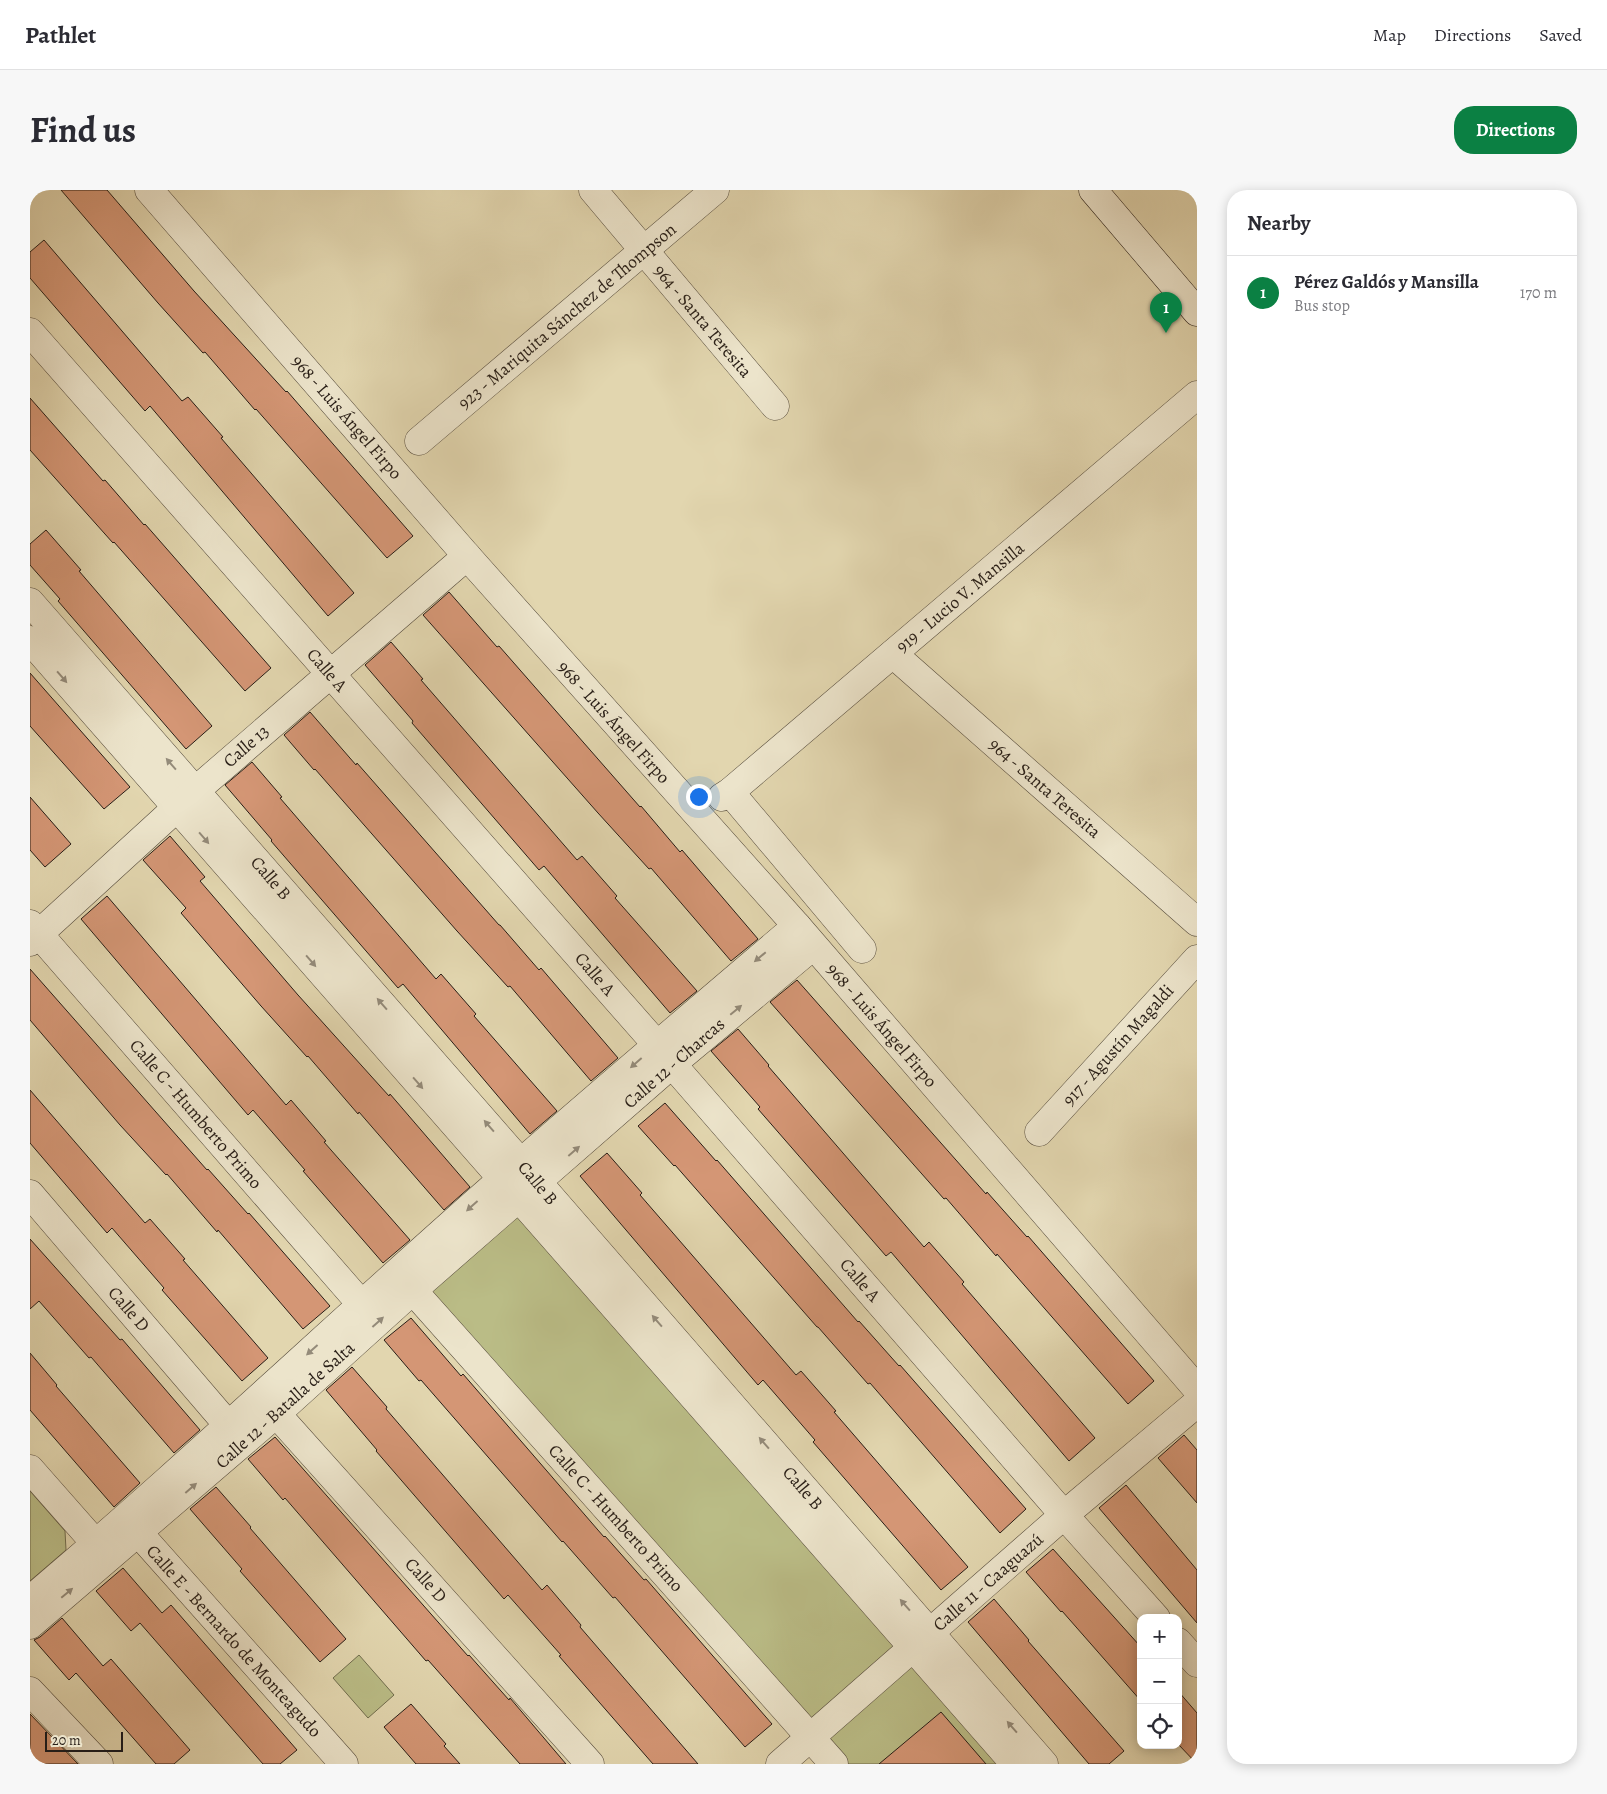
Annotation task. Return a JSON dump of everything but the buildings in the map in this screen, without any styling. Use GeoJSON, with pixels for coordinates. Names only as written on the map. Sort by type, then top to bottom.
{"type":"FeatureCollection","features":[{"type":"Feature","properties":{"kind":"street","name":"968 - Luis Ángel Firpo"},"geometry":{"type":"LineString","coordinates":[[150,190],[466,556],[805,936],[1197,1389]]}},
{"type":"Feature","properties":{"kind":"street","name":"964 - Santa Teresita"},"geometry":{"type":"LineString","coordinates":[[593,190],[775,406]]}},
{"type":"Feature","properties":{"kind":"street","name":"923 - Mariquita Sánchez de Thompson"},"geometry":{"type":"LineString","coordinates":[[418,441],[716,190]]}},
{"type":"Feature","properties":{"kind":"street"},"geometry":{"type":"LineString","coordinates":[[1092,190],[1197,312]]}},
{"type":"Feature","properties":{"kind":"street","name":"Calle A"},"geometry":{"type":"LineString","coordinates":[[30,332],[1152,1614]]}},
{"type":"Feature","properties":{"kind":"street","name":"919 - Lucio V. Mansilla"},"geometry":{"type":"LineString","coordinates":[[862,949],[726,795],[1197,396]]}},
{"type":"Feature","properties":{"kind":"street","name":"Calle 13"},"geometry":{"type":"LineString","coordinates":[[33,933],[466,556]]}},
{"type":"Feature","properties":{"kind":"street","name":"Calle B"},"geometry":{"type":"LineString","coordinates":[[30,602],[186,800],[920,1640],[1015,1764]]}},
{"type":"Feature","properties":{"kind":"street","name":"Calle B"},"geometry":{"type":"LineString","coordinates":[[30,640],[186,800]]}},
{"type":"Feature","properties":{"kind":"street","name":"964 - Santa Teresita"},"geometry":{"type":"LineString","coordinates":[[893,654],[1197,922]]}},
{"type":"Feature","properties":{"kind":"street","name":"Calle C - Humberto Primo"},"geometry":{"type":"LineString","coordinates":[[33,933],[362,1305]]}},
{"type":"Feature","properties":{"kind":"street","name":"Calle 12 - Charcas"},"geometry":{"type":"LineString","coordinates":[[520,1181],[664,1054],[805,936]]}},
{"type":"Feature","properties":{"kind":"street","name":"917 - Agustín Magaldi"},"geometry":{"type":"LineString","coordinates":[[1039,1132],[1197,959]]}},
{"type":"Feature","properties":{"kind":"street","name":"Calle 12 - Batalla de Salta"},"geometry":{"type":"LineString","coordinates":[[30,1600],[96,1544],[131,1525],[269,1405],[520,1181]]}},
{"type":"Feature","properties":{"kind":"street","name":"Calle D"},"geometry":{"type":"LineString","coordinates":[[30,1194],[228,1425]]}},
{"type":"Feature","properties":{"kind":"street","name":"Calle C - Humberto Primo"},"geometry":{"type":"LineString","coordinates":[[405,1282],[834,1764]]}},
{"type":"Feature","properties":{"kind":"street","name":"Calle 12 - Batalla de Salta"},"geometry":{"type":"LineString","coordinates":[[30,1625],[228,1425],[269,1405],[362,1305],[405,1282]]}},
{"type":"Feature","properties":{"kind":"street","name":"Calle 11 - Caaguazú"},"geometry":{"type":"LineString","coordinates":[[780,1764],[1064,1515],[1197,1403]]}},
{"type":"Feature","properties":{"kind":"street","name":"Calle D"},"geometry":{"type":"LineString","coordinates":[[269,1405],[590,1764]]}},
{"type":"Feature","properties":{"kind":"street"},"geometry":{"type":"LineString","coordinates":[[30,1469],[96,1544]]}},
{"type":"Feature","properties":{"kind":"street","name":"Calle E - Bernardo de Monteagudo"},"geometry":{"type":"LineString","coordinates":[[131,1525],[344,1764]]}},
{"type":"Feature","properties":{"kind":"street","name":"Calle B"},"geometry":{"type":"LineString","coordinates":[[920,1640],[1044,1764]]}},
{"type":"Feature","properties":{"kind":"street"},"geometry":{"type":"LineString","coordinates":[[1182,1646],[1197,1663]]}},
{"type":"Feature","properties":{"kind":"street"},"geometry":{"type":"LineString","coordinates":[[30,1691],[99,1764]]}},
{"type":"Feature","properties":{"kind":"green space"},"geometry":{"type":"Polygon","coordinates":[[[520,1198],[1015,1764],[834,1764],[413,1290],[520,1198]]]}},
{"type":"Feature","properties":{"kind":"green space"},"geometry":{"type":"Polygon","coordinates":[[[30,1491],[65,1531],[66,1550],[30,1581],[30,1491]]]}},
{"type":"Feature","properties":{"kind":"green space"},"geometry":{"type":"Polygon","coordinates":[[[359,1655],[394,1695],[368,1718],[333,1678],[359,1655]]]}},
{"type":"Feature","properties":{"kind":"place","name":"Pérez Galdós y Mansilla"},"geometry":{"type":"Point","coordinates":[1166,333]}}]}
